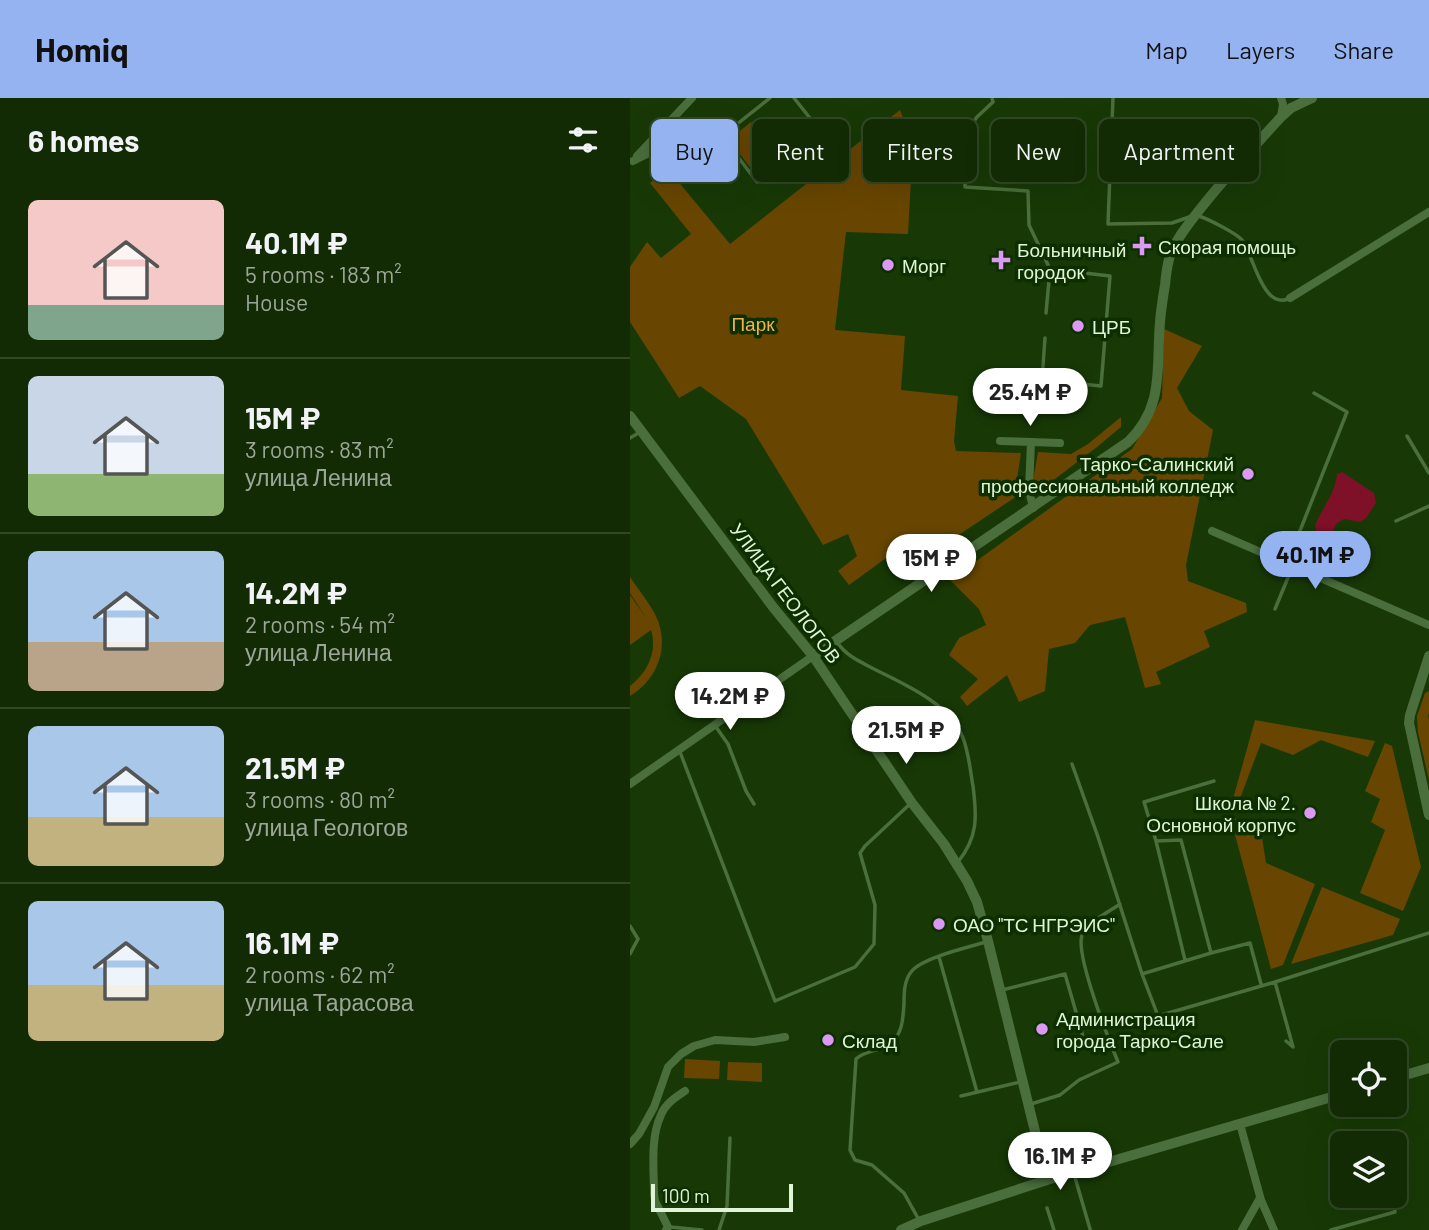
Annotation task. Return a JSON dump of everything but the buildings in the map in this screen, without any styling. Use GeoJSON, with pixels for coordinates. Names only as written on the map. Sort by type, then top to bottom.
{"type":"FeatureCollection","features":[{"type":"Feature","properties":{"kind":"street"},"geometry":{"type":"LineString","coordinates":[[631,162],[692,98]]}},
{"type":"Feature","properties":{"kind":"street"},"geometry":{"type":"LineString","coordinates":[[1281,98],[1282,117]]}},
{"type":"Feature","properties":{"kind":"street"},"geometry":{"type":"LineString","coordinates":[[630,784],[813,656],[1033,508],[1128,442],[1141,429],[1149,414],[1157,381],[1160,321],[1170,256],[1179,236],[1208,199],[1282,117],[1291,108],[1312,98]]}},
{"type":"Feature","properties":{"kind":"street"},"geometry":{"type":"LineString","coordinates":[[631,162],[651,153]]}},
{"type":"Feature","properties":{"kind":"street"},"geometry":{"type":"LineString","coordinates":[[1290,298],[1429,212]]}},
{"type":"Feature","properties":{"kind":"street","name":"УЛИЦА ГЕОЛОГОВ"},"geometry":{"type":"LineString","coordinates":[[630,416],[813,656],[967,881],[977,902],[988,941],[1047,1180]]}},
{"type":"Feature","properties":{"kind":"street"},"geometry":{"type":"LineString","coordinates":[[1000,441],[1060,443]]}},
{"type":"Feature","properties":{"kind":"street"},"geometry":{"type":"LineString","coordinates":[[1031,442],[1029,490],[1033,508]]}},
{"type":"Feature","properties":{"kind":"street"},"geometry":{"type":"LineString","coordinates":[[1212,531],[1429,625]]}},
{"type":"Feature","properties":{"kind":"street"},"geometry":{"type":"LineString","coordinates":[[1429,656],[1425,678],[1409,723],[1429,815]]}},
{"type":"Feature","properties":{"kind":"street"},"geometry":{"type":"LineString","coordinates":[[630,1144],[639,1135],[654,1107],[668,1067],[681,1054],[694,1046],[715,1040],[754,1042],[785,1037]]}},
{"type":"Feature","properties":{"kind":"street"},"geometry":{"type":"LineString","coordinates":[[1407,1074],[1429,1068]]}},
{"type":"Feature","properties":{"kind":"street"},"geometry":{"type":"LineString","coordinates":[[667,1229],[654,1194],[655,1135],[661,1113],[673,1099],[685,1091]]}},
{"type":"Feature","properties":{"kind":"street"},"geometry":{"type":"LineString","coordinates":[[901,1230],[1047,1180],[1330,1098]]}},
{"type":"Feature","properties":{"kind":"street"},"geometry":{"type":"LineString","coordinates":[[1240,1124],[1260,1198],[1274,1230]]}},
{"type":"Feature","properties":{"kind":"street"},"geometry":{"type":"LineString","coordinates":[[1242,1230],[1260,1198]]}},
{"type":"Feature","properties":{"kind":"lane"},"geometry":{"type":"LineString","coordinates":[[738,123],[770,98]]}},
{"type":"Feature","properties":{"kind":"lane"},"geometry":{"type":"LineString","coordinates":[[738,156],[757,181],[821,132],[794,98]]}},
{"type":"Feature","properties":{"kind":"lane"},"geometry":{"type":"LineString","coordinates":[[992,98],[993,102],[977,117],[965,134],[964,187],[1028,191],[1029,225],[1049,269],[1046,313]]}},
{"type":"Feature","properties":{"kind":"lane"},"geometry":{"type":"LineString","coordinates":[[1113,98],[1108,224],[1172,223],[1195,215],[1204,217],[1240,238],[1269,294],[1277,300],[1290,298]]}},
{"type":"Feature","properties":{"kind":"lane"},"geometry":{"type":"LineString","coordinates":[[1045,338],[1042,380],[1101,386],[1110,276],[1049,269]]}},
{"type":"Feature","properties":{"kind":"lane"},"geometry":{"type":"LineString","coordinates":[[1275,609],[1347,412],[1314,393]]}},
{"type":"Feature","properties":{"kind":"lane"},"geometry":{"type":"LineString","coordinates":[[630,439],[641,431]]}},
{"type":"Feature","properties":{"kind":"lane"},"geometry":{"type":"LineString","coordinates":[[1407,436],[1429,473]]}},
{"type":"Feature","properties":{"kind":"lane"},"geometry":{"type":"LineString","coordinates":[[1396,521],[1429,506]]}},
{"type":"Feature","properties":{"kind":"lane"},"geometry":{"type":"LineString","coordinates":[[837,642],[853,658],[937,705],[951,718],[963,737],[972,782],[975,826],[968,850],[957,864]]}},
{"type":"Feature","properties":{"kind":"lane"},"geometry":{"type":"LineString","coordinates":[[715,725],[728,744],[746,791],[754,804]]}},
{"type":"Feature","properties":{"kind":"lane"},"geometry":{"type":"LineString","coordinates":[[679,750],[775,1001],[855,967],[874,944],[875,905],[860,853],[864,846],[912,803]]}},
{"type":"Feature","properties":{"kind":"lane"},"geometry":{"type":"LineString","coordinates":[[1072,764],[1157,1016],[1429,933]]}},
{"type":"Feature","properties":{"kind":"lane"},"geometry":{"type":"LineString","coordinates":[[1185,960],[1144,802],[1214,781]]}},
{"type":"Feature","properties":{"kind":"lane"},"geometry":{"type":"LineString","coordinates":[[1156,841],[1181,840],[1210,953]]}},
{"type":"Feature","properties":{"kind":"lane"},"geometry":{"type":"LineString","coordinates":[[1029,1105],[1060,1095],[1079,1080],[1118,1062],[1094,1000],[1080,946],[1081,936],[1086,928],[1119,904]]}},
{"type":"Feature","properties":{"kind":"lane"},"geometry":{"type":"LineString","coordinates":[[630,926],[638,939],[630,954]]}},
{"type":"Feature","properties":{"kind":"lane"},"geometry":{"type":"LineString","coordinates":[[921,1222],[904,1193],[872,1165],[855,1160],[850,1150],[856,1059],[862,1053],[892,1043],[900,1032],[906,982],[911,971],[918,965],[988,941]]}},
{"type":"Feature","properties":{"kind":"lane"},"geometry":{"type":"LineString","coordinates":[[1142,974],[1250,943],[1261,985]]}},
{"type":"Feature","properties":{"kind":"lane"},"geometry":{"type":"LineString","coordinates":[[939,957],[977,1092]]}},
{"type":"Feature","properties":{"kind":"lane"},"geometry":{"type":"LineString","coordinates":[[1000,990],[1065,974],[1086,1047]]}},
{"type":"Feature","properties":{"kind":"lane"},"geometry":{"type":"LineString","coordinates":[[1275,982],[1293,1047],[1286,1041]]}},
{"type":"Feature","properties":{"kind":"lane"},"geometry":{"type":"LineString","coordinates":[[961,1096],[1023,1082]]}},
{"type":"Feature","properties":{"kind":"lane"},"geometry":{"type":"LineString","coordinates":[[719,1230],[727,1206],[730,1138]]}},
{"type":"Feature","properties":{"kind":"lane"},"geometry":{"type":"LineString","coordinates":[[1074,1172],[1090,1229]]}},
{"type":"Feature","properties":{"kind":"lane"},"geometry":{"type":"LineString","coordinates":[[1047,1208],[1054,1230]]}},
{"type":"Feature","properties":{"kind":"lane"},"geometry":{"type":"LineString","coordinates":[[1331,1230],[1395,1212],[1394,1208]]}},
{"type":"Feature","properties":{"kind":"lane"},"geometry":{"type":"LineString","coordinates":[[667,1229],[702,1230]]}},
{"type":"Feature","properties":{"kind":"green space","name":"Парк"},"geometry":{"type":"Polygon","coordinates":[[[900,110],[904,119],[889,119],[900,110]]]}},
{"type":"Feature","properties":{"kind":"green space"},"geometry":{"type":"Polygon","coordinates":[[[752,123],[752,170],[738,152],[738,133],[752,123]]]}},
{"type":"Feature","properties":{"kind":"green space","name":"Парк"},"geometry":{"type":"Polygon","coordinates":[[[863,139],[863,182],[911,182],[908,234],[846,232],[835,330],[905,336],[901,390],[958,396],[954,441],[956,451],[1021,453],[1014,498],[908,569],[893,553],[849,585],[838,571],[857,556],[848,534],[823,545],[746,419],[700,386],[679,398],[630,322],[630,267],[647,242],[661,258],[691,234],[651,182],[679,182],[730,244],[809,182],[849,182],[849,150],[863,139]]]}},
{"type":"Feature","properties":{"kind":"green space"},"geometry":{"type":"Polygon","coordinates":[[[1164,329],[1202,346],[1177,388],[1189,411],[1213,430],[1186,565],[1188,581],[1246,603],[1247,612],[1204,631],[1210,647],[1156,672],[1161,684],[1145,688],[1125,617],[1090,625],[1075,643],[1049,649],[1045,691],[1019,702],[1007,675],[967,706],[960,697],[978,679],[949,655],[959,638],[986,625],[979,609],[950,580],[1132,449],[1162,398],[1164,329]]]}},
{"type":"Feature","properties":{"kind":"green space"},"geometry":{"type":"Polygon","coordinates":[[[1121,417],[1121,427],[1030,498],[1038,452],[1071,454],[1121,417]]]}},
{"type":"Feature","properties":{"kind":"green space"},"geometry":{"type":"Polygon","coordinates":[[[630,577],[655,614],[660,626],[662,649],[648,680],[630,696],[630,686],[650,661],[653,638],[651,630],[630,645],[630,595],[647,619],[630,593],[630,577]]]}},
{"type":"Feature","properties":{"kind":"green space"},"geometry":{"type":"Polygon","coordinates":[[[1429,691],[1429,780],[1417,716],[1425,693],[1429,691]]]}},
{"type":"Feature","properties":{"kind":"green space"},"geometry":{"type":"Polygon","coordinates":[[[1255,720],[1375,741],[1368,757],[1321,740],[1293,755],[1261,743],[1239,801],[1233,799],[1255,720]]]}},
{"type":"Feature","properties":{"kind":"green space"},"geometry":{"type":"Polygon","coordinates":[[[1385,743],[1392,746],[1421,867],[1403,911],[1360,893],[1385,830],[1371,822],[1380,799],[1365,791],[1385,743]]]}},
{"type":"Feature","properties":{"kind":"green space"},"geometry":{"type":"Polygon","coordinates":[[[1230,816],[1261,831],[1266,863],[1315,884],[1283,965],[1271,969],[1230,816]]]}},
{"type":"Feature","properties":{"kind":"green space"},"geometry":{"type":"Polygon","coordinates":[[[1322,887],[1400,919],[1393,935],[1291,964],[1322,887]]]}},
{"type":"Feature","properties":{"kind":"green space"},"geometry":{"type":"Polygon","coordinates":[[[685,1059],[720,1061],[719,1079],[684,1078],[685,1059]]]}},
{"type":"Feature","properties":{"kind":"green space"},"geometry":{"type":"Polygon","coordinates":[[[728,1062],[762,1063],[762,1082],[727,1080],[728,1062]]]}},
{"type":"Feature","properties":{"kind":"shaded area"},"geometry":{"type":"Polygon","coordinates":[[[1342,472],[1374,493],[1376,503],[1366,518],[1360,522],[1344,519],[1336,524],[1332,535],[1326,537],[1317,533],[1315,526],[1334,488],[1337,474],[1342,472]]]}},
{"type":"Feature","properties":{"kind":"place","name":"Скорая помощь"},"geometry":{"type":"Point","coordinates":[1142,246]}},
{"type":"Feature","properties":{"kind":"place","name":"Больничный городок"},"geometry":{"type":"Point","coordinates":[1001,260]}},
{"type":"Feature","properties":{"kind":"place","name":"Морг"},"geometry":{"type":"Point","coordinates":[888,265]}},
{"type":"Feature","properties":{"kind":"place","name":"ЦРБ"},"geometry":{"type":"Point","coordinates":[1078,326]}},
{"type":"Feature","properties":{"kind":"place","name":"Тарко-Салинский профессиональный колледж"},"geometry":{"type":"Point","coordinates":[1248,474]}},
{"type":"Feature","properties":{"kind":"place","name":"Школа № 2. Основной корпус"},"geometry":{"type":"Point","coordinates":[1310,813]}},
{"type":"Feature","properties":{"kind":"place","name":"ОАО \"ТС НГРЭИС\""},"geometry":{"type":"Point","coordinates":[939,924]}},
{"type":"Feature","properties":{"kind":"place","name":"Администрация города Тарко-Сале"},"geometry":{"type":"Point","coordinates":[1042,1029]}},
{"type":"Feature","properties":{"kind":"place","name":"Склад"},"geometry":{"type":"Point","coordinates":[828,1040]}}]}
